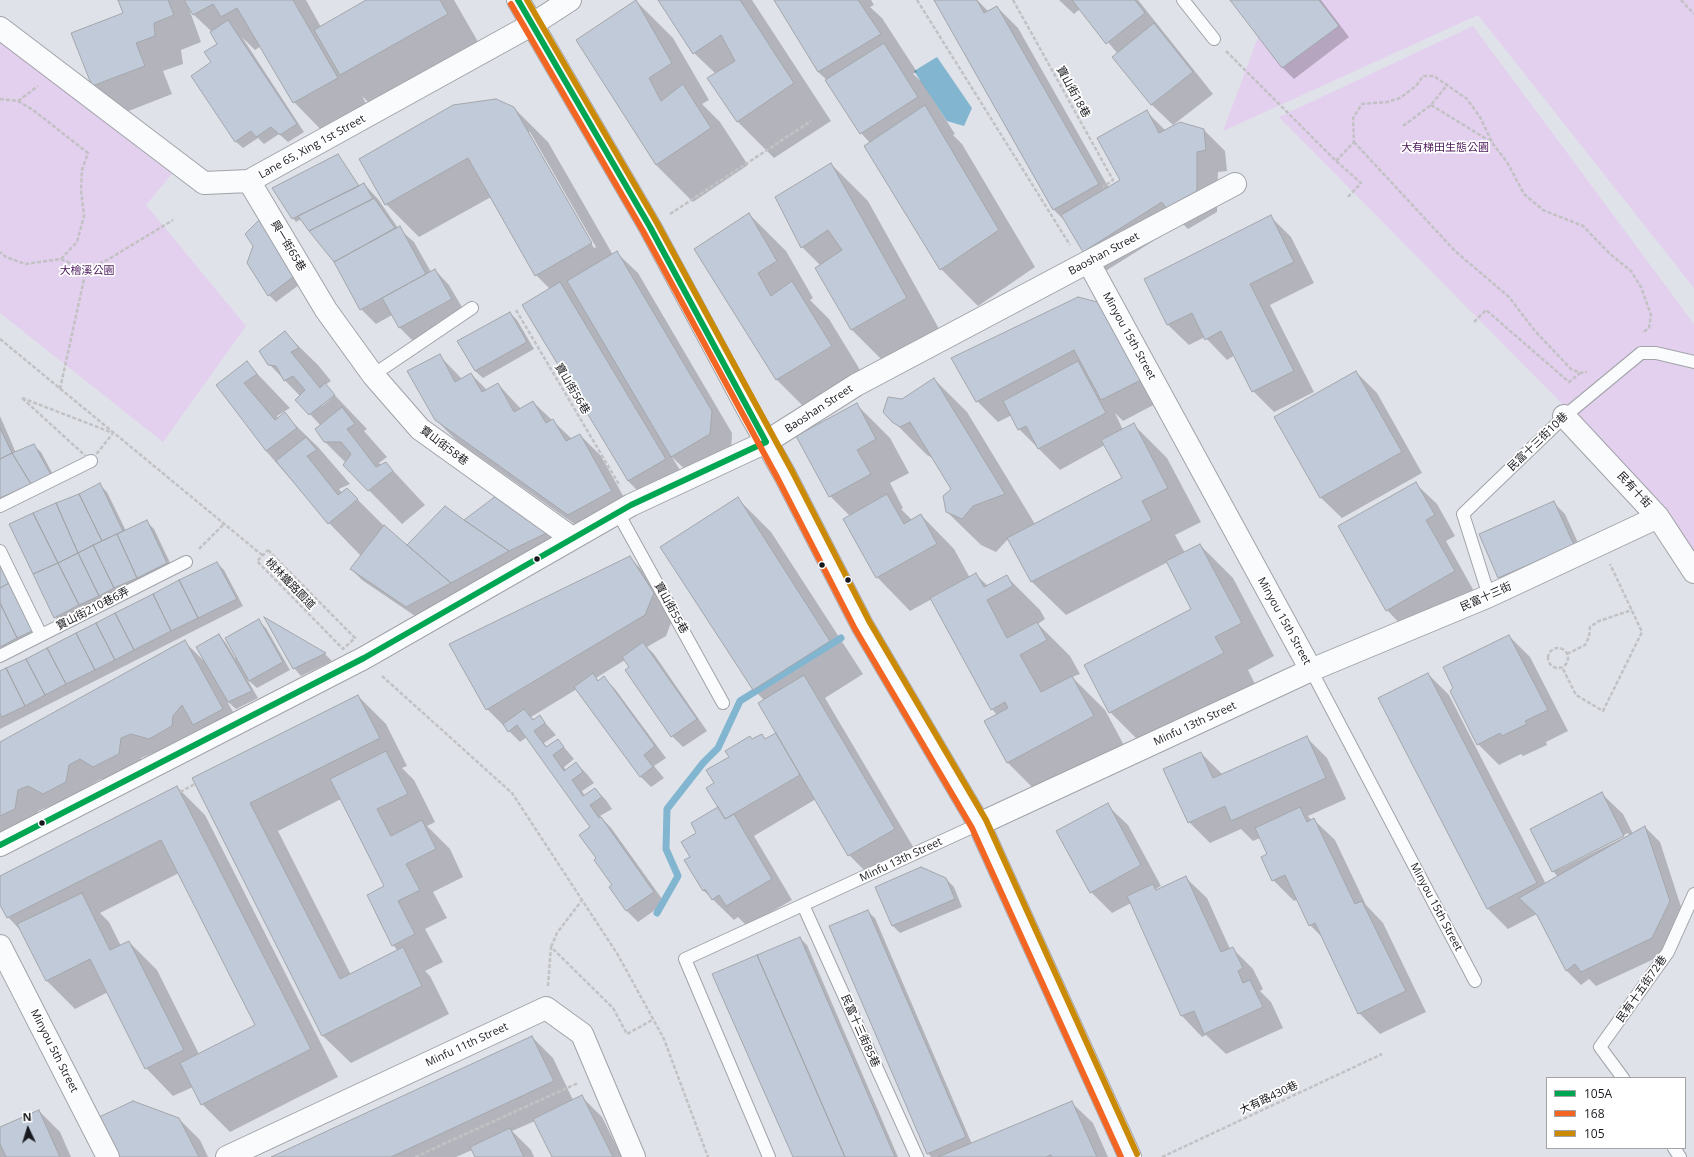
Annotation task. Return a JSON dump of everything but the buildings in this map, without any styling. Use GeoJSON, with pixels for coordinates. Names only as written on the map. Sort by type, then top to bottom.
{"type":"FeatureCollection","features":[{"type":"Feature","properties":{"kind":"street"},"geometry":{"type":"LineString","coordinates":[[518,0],[650,227],[766,442],[789,481],[862,625],[979,824],[1130,1157]]}},
{"type":"Feature","properties":{"kind":"street","name":"Lane 65, Xing 1st Street"},"geometry":{"type":"LineString","coordinates":[[0,28],[204,183],[250,181],[533,24],[570,0]]}},
{"type":"Feature","properties":{"kind":"street","name":"興一街65巷"},"geometry":{"type":"LineString","coordinates":[[250,181],[326,310]]}},
{"type":"Feature","properties":{"kind":"street","name":"Baoshan Street"},"geometry":{"type":"LineString","coordinates":[[0,845],[364,658],[631,505],[766,442],[856,385],[1235,184]]}},
{"type":"Feature","properties":{"kind":"street","name":"Minyou 15th Street"},"geometry":{"type":"LineString","coordinates":[[1086,264],[1312,670]]}},
{"type":"Feature","properties":{"kind":"street","name":"寶山街58巷"},"geometry":{"type":"LineString","coordinates":[[326,310],[372,375],[420,429],[572,538]]}},
{"type":"Feature","properties":{"kind":"street","name":"民有十街"},"geometry":{"type":"LineString","coordinates":[[1564,416],[1658,517],[1694,572]]}},
{"type":"Feature","properties":{"kind":"street","name":"民富十三街"},"geometry":{"type":"LineString","coordinates":[[1312,670],[1489,596],[1658,517]]}},
{"type":"Feature","properties":{"kind":"street","name":"Minfu 13th Street"},"geometry":{"type":"LineString","coordinates":[[979,824],[1312,670]]}},
{"type":"Feature","properties":{"kind":"street","name":"Minyou 5th Street"},"geometry":{"type":"LineString","coordinates":[[0,946],[108,1157]]}},
{"type":"Feature","properties":{"kind":"street"},"geometry":{"type":"LineString","coordinates":[[546,1008],[582,1034],[634,1157]]}},
{"type":"Feature","properties":{"kind":"street","name":"Minfu 11th Street"},"geometry":{"type":"LineString","coordinates":[[227,1157],[546,1008]]}},
{"type":"Feature","properties":{"kind":"lane"},"geometry":{"type":"LineString","coordinates":[[1183,0],[1214,39]]}},
{"type":"Feature","properties":{"kind":"lane"},"geometry":{"type":"LineString","coordinates":[[372,375],[472,308]]}},
{"type":"Feature","properties":{"kind":"lane","name":"民富十三街10巷"},"geometry":{"type":"LineString","coordinates":[[1489,596],[1463,514],[1564,416],[1640,353],[1656,353],[1694,362]]}},
{"type":"Feature","properties":{"kind":"lane"},"geometry":{"type":"LineString","coordinates":[[0,506],[91,461]]}},
{"type":"Feature","properties":{"kind":"lane","name":"寶山街55巷"},"geometry":{"type":"LineString","coordinates":[[618,513],[723,703]]}},
{"type":"Feature","properties":{"kind":"lane"},"geometry":{"type":"LineString","coordinates":[[0,551],[41,635]]}},
{"type":"Feature","properties":{"kind":"lane","name":"寶山街210巷6弄"},"geometry":{"type":"LineString","coordinates":[[0,656],[186,562]]}},
{"type":"Feature","properties":{"kind":"lane","name":"Minyou 15th Street"},"geometry":{"type":"LineString","coordinates":[[1312,670],[1475,981]]}},
{"type":"Feature","properties":{"kind":"lane","name":"Minfu 13th Street"},"geometry":{"type":"LineString","coordinates":[[770,1157],[685,959],[979,824]]}},
{"type":"Feature","properties":{"kind":"lane","name":"民有十五街72巷"},"geometry":{"type":"LineString","coordinates":[[1622,1077],[1600,1047],[1668,952],[1694,894]]}},
{"type":"Feature","properties":{"kind":"lane","name":"民富十三街85巷"},"geometry":{"type":"LineString","coordinates":[[803,905],[917,1157]]}},
{"type":"Feature","properties":{"kind":"path"},"geometry":{"type":"LineString","coordinates":[[916,0],[1086,264]]}},
{"type":"Feature","properties":{"kind":"path","name":"寶山街18巷"},"geometry":{"type":"LineString","coordinates":[[1013,0],[1113,180],[1103,187]]}},
{"type":"Feature","properties":{"kind":"path"},"geometry":{"type":"LineString","coordinates":[[1682,0],[1694,14]]}},
{"type":"Feature","properties":{"kind":"path"},"geometry":{"type":"LineString","coordinates":[[1214,39],[1336,161],[1361,183],[1348,197]]}},
{"type":"Feature","properties":{"kind":"path"},"geometry":{"type":"LineString","coordinates":[[1580,373],[1571,369],[1535,331],[1509,297],[1455,251],[1354,142],[1353,118],[1362,104],[1387,102],[1400,98],[1416,86],[1423,76],[1434,76],[1448,84],[1467,99],[1480,117],[1493,144],[1508,162],[1524,194],[1543,210],[1583,226],[1610,254],[1631,272],[1641,287],[1651,315],[1649,328],[1637,337]]}},
{"type":"Feature","properties":{"kind":"path"},"geometry":{"type":"LineString","coordinates":[[1403,126],[1431,105],[1448,84]]}},
{"type":"Feature","properties":{"kind":"path"},"geometry":{"type":"LineString","coordinates":[[0,100],[18,101],[33,110],[88,153],[82,170],[81,190],[84,216],[77,242],[61,259]]}},
{"type":"Feature","properties":{"kind":"path"},"geometry":{"type":"LineString","coordinates":[[1431,105],[1493,144]]}},
{"type":"Feature","properties":{"kind":"path"},"geometry":{"type":"LineString","coordinates":[[668,215],[811,121]]}},
{"type":"Feature","properties":{"kind":"path"},"geometry":{"type":"LineString","coordinates":[[1336,161],[1354,142]]}},
{"type":"Feature","properties":{"kind":"path"},"geometry":{"type":"LineString","coordinates":[[0,252],[6,257],[25,264],[61,259],[86,270],[109,259],[173,220]]}},
{"type":"Feature","properties":{"kind":"path"},"geometry":{"type":"LineString","coordinates":[[60,389],[86,270]]}},
{"type":"Feature","properties":{"kind":"path","name":"寶山街56巷"},"geometry":{"type":"LineString","coordinates":[[516,310],[614,477]]}},
{"type":"Feature","properties":{"kind":"path"},"geometry":{"type":"LineString","coordinates":[[1474,322],[1486,310],[1569,382],[1580,373],[1590,371]]}},
{"type":"Feature","properties":{"kind":"path"},"geometry":{"type":"LineString","coordinates":[[0,339],[262,555]]}},
{"type":"Feature","properties":{"kind":"path"},"geometry":{"type":"LineString","coordinates":[[91,461],[22,398],[113,433]]}},
{"type":"Feature","properties":{"kind":"path"},"geometry":{"type":"LineString","coordinates":[[186,562],[224,524]]}},
{"type":"Feature","properties":{"kind":"path"},"geometry":{"type":"LineString","coordinates":[[1563,669],[1576,695],[1603,711],[1642,632],[1600,544]]}},
{"type":"Feature","properties":{"kind":"path","name":"桃林鐵路園道"},"geometry":{"type":"LineString","coordinates":[[268,550],[355,638],[343,649],[257,560],[262,555],[268,550]]}},
{"type":"Feature","properties":{"kind":"path"},"geometry":{"type":"LineString","coordinates":[[1567,654],[1585,645],[1589,637],[1590,627],[1599,620],[1632,610]]}},
{"type":"Feature","properties":{"kind":"path"},"geometry":{"type":"LineString","coordinates":[[1558,648],[1564,650],[1567,654],[1568,660],[1563,669],[1550,665],[1548,656],[1551,650],[1558,648]]}},
{"type":"Feature","properties":{"kind":"path"},"geometry":{"type":"LineString","coordinates":[[380,674],[512,793],[618,955],[654,1019],[664,1039],[708,1157]]}},
{"type":"Feature","properties":{"kind":"path"},"geometry":{"type":"LineString","coordinates":[[180,792],[195,784]]}},
{"type":"Feature","properties":{"kind":"path"},"geometry":{"type":"LineString","coordinates":[[546,1008],[551,947],[557,933],[582,900]]}},
{"type":"Feature","properties":{"kind":"path"},"geometry":{"type":"LineString","coordinates":[[551,947],[613,1008],[627,1034],[654,1019]]}},
{"type":"Feature","properties":{"kind":"path","name":"大有路430巷"},"geometry":{"type":"LineString","coordinates":[[1162,1157],[1382,1054]]}},
{"type":"Feature","properties":{"kind":"path"},"geometry":{"type":"LineString","coordinates":[[415,1157],[598,1073]]}},
{"type":"Feature","properties":{"kind":"green space"},"geometry":{"type":"Polygon","coordinates":[[[1272,0],[1694,0],[1694,288],[1478,15],[1223,131],[1272,0]]]}},
{"type":"Feature","properties":{"kind":"green space","name":"大有梯田生態公園"},"geometry":{"type":"Polygon","coordinates":[[[1473,26],[1694,324],[1694,552],[1657,500],[1279,117],[1473,26]]]}},
{"type":"Feature","properties":{"kind":"green space","name":"大檜溪公園"},"geometry":{"type":"Polygon","coordinates":[[[0,41],[172,174],[146,205],[246,326],[163,442],[0,313],[0,41]]]}},
{"type":"Feature","properties":{"kind":"water"},"geometry":{"type":"Polygon","coordinates":[[[937,57],[972,108],[964,126],[947,121],[914,71],[937,57]]]}},
{"type":"Feature","properties":{"kind":"waterway"},"geometry":{"type":"LineString","coordinates":[[657,913],[678,876],[666,849],[667,809],[703,763],[718,748],[740,701],[841,638]]}},
{"type":"Feature","properties":{"kind":"transit line","name":"105A"},"geometry":{"type":"LineString","coordinates":[[518,0],[650,227],[766,442]]}},
{"type":"Feature","properties":{"kind":"transit line","name":"105"},"geometry":{"type":"LineString","coordinates":[[527,0],[657,223],[792,471],[869,621],[986,820],[1137,1154]]}},
{"type":"Feature","properties":{"kind":"transit line","name":"168"},"geometry":{"type":"LineString","coordinates":[[511,4],[643,231],[778,479],[855,629],[972,828],[1121,1157]]}},
{"type":"Feature","properties":{"kind":"transit line","name":"105A"},"geometry":{"type":"LineString","coordinates":[[0,845],[364,658],[631,505],[766,442]]}}]}
